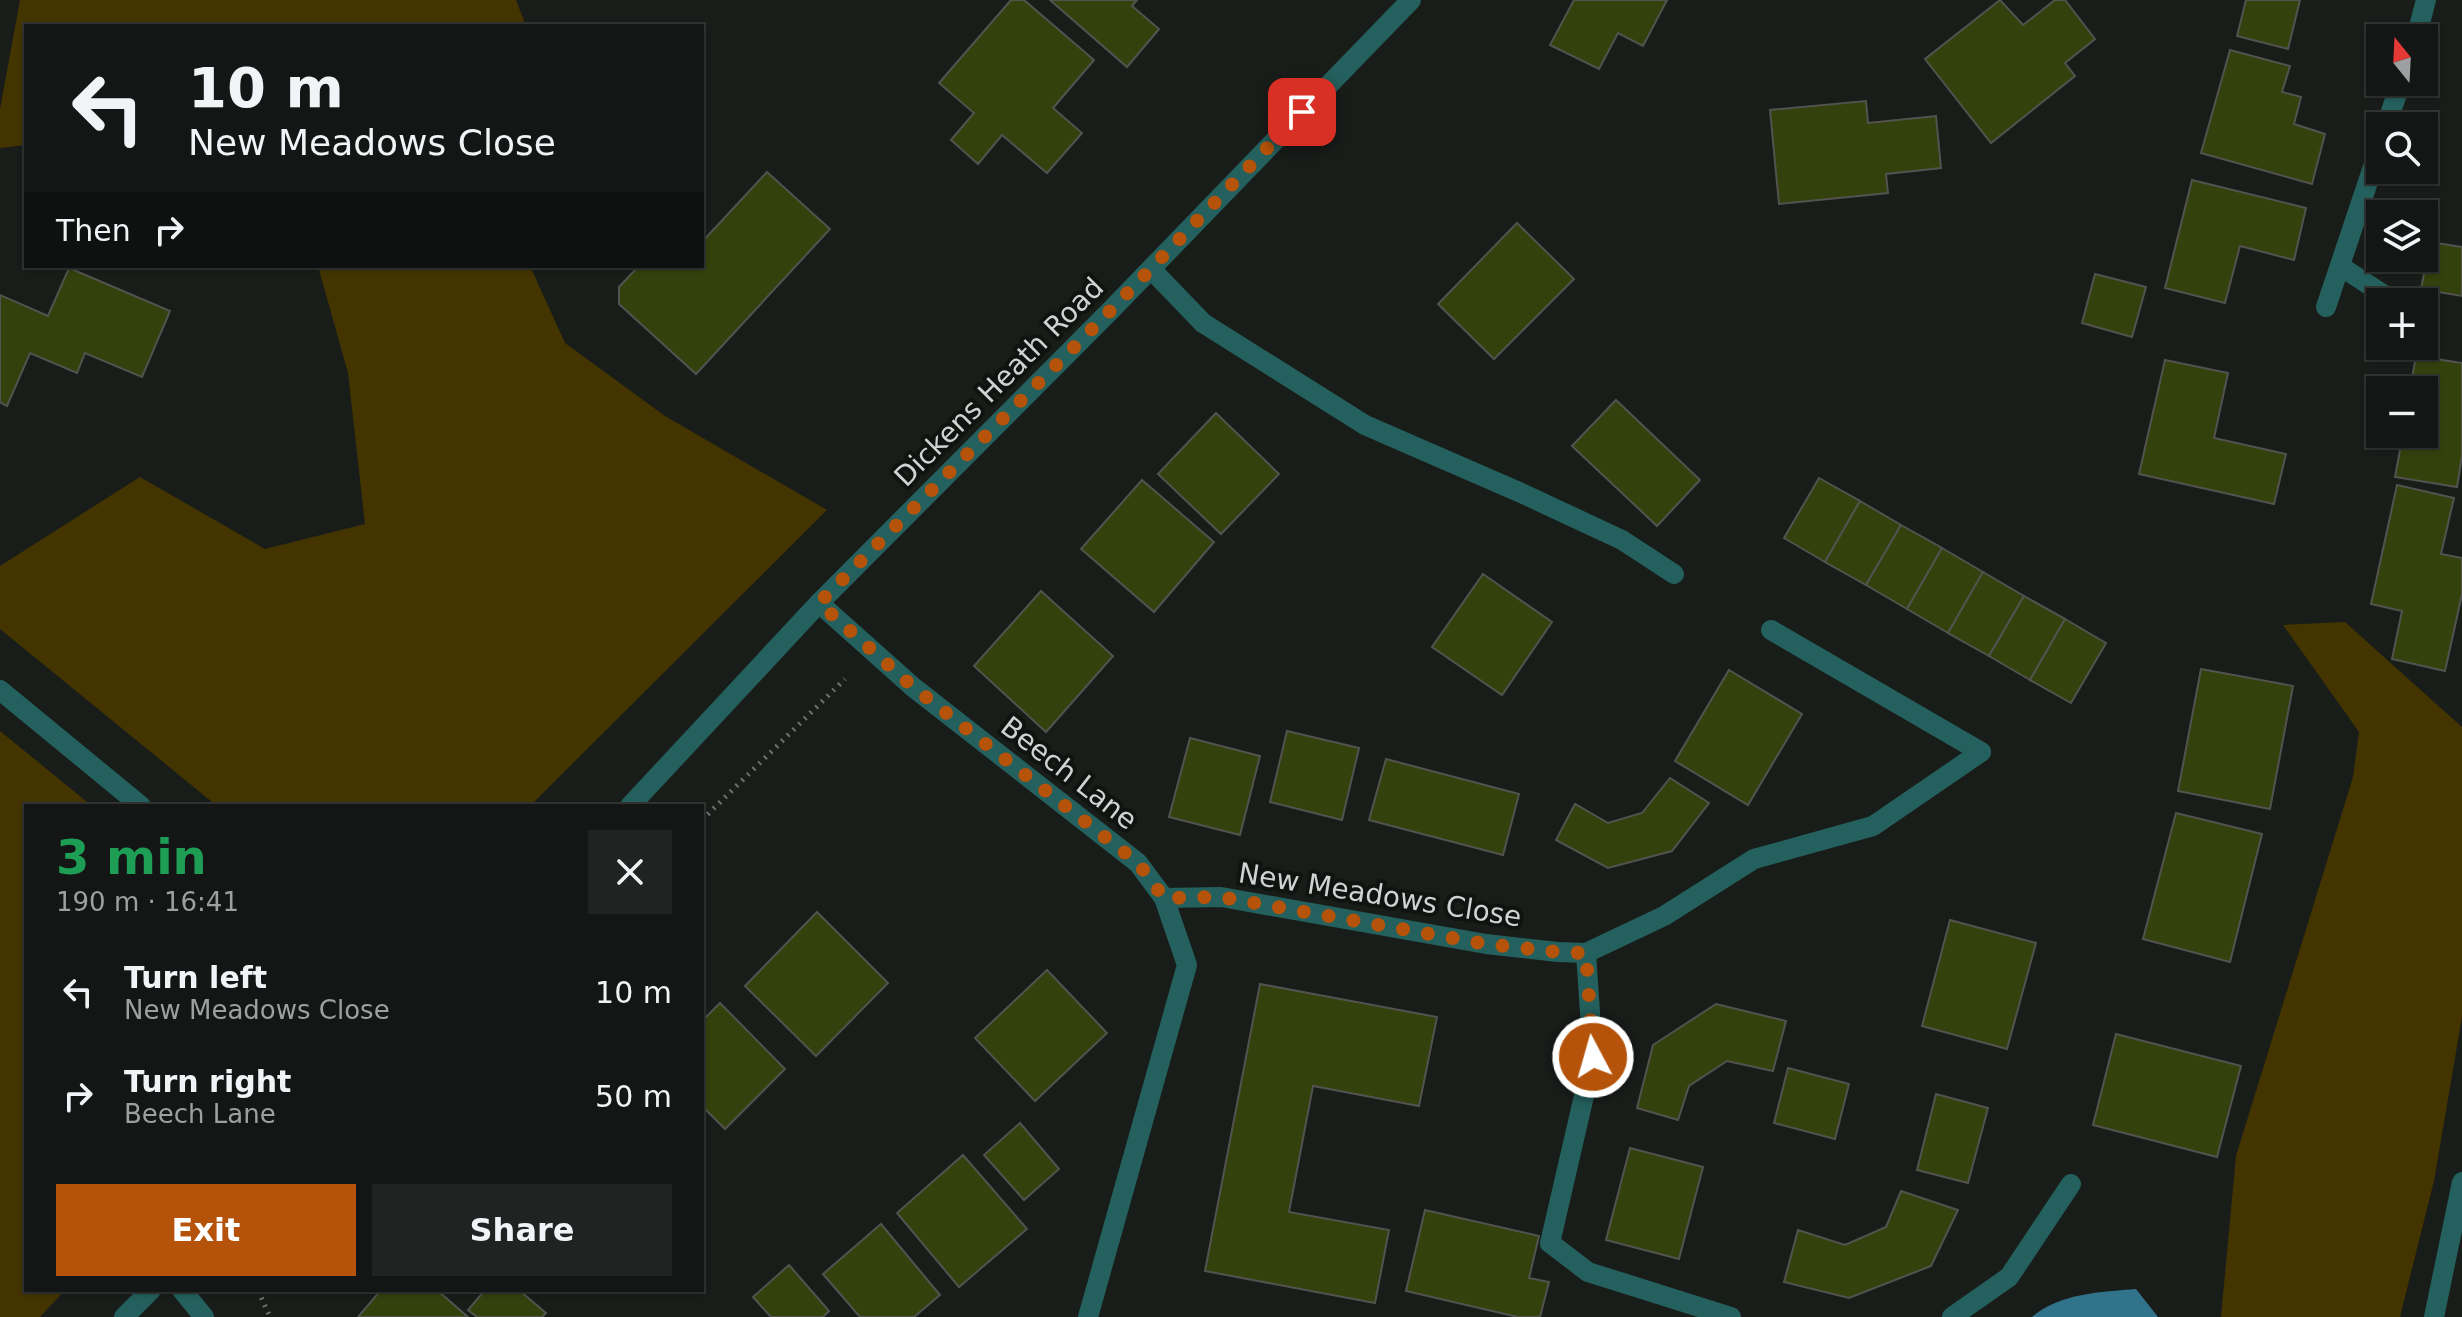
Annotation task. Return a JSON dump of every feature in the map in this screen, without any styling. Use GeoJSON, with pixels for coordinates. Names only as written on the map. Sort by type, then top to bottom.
{"type":"FeatureCollection","features":[{"type":"Feature","properties":{"kind":"street","name":"Dickens Heath Road"},"geometry":{"type":"LineString","coordinates":[[632,804],[819,603],[1151,269],[1411,0]]}},
{"type":"Feature","properties":{"kind":"street"},"geometry":{"type":"LineString","coordinates":[[2420,24],[2426,0]]}},
{"type":"Feature","properties":{"kind":"street"},"geometry":{"type":"LineString","coordinates":[[2326,307],[2367,184]]}},
{"type":"Feature","properties":{"kind":"street"},"geometry":{"type":"LineString","coordinates":[[2340,266],[2374,288]]}},
{"type":"Feature","properties":{"kind":"street"},"geometry":{"type":"LineString","coordinates":[[1151,269],[1203,323],[1365,425],[1622,540],[1674,574]]}},
{"type":"Feature","properties":{"kind":"street","name":"Beech Lane"},"geometry":{"type":"LineString","coordinates":[[819,603],[913,687],[1138,863],[1164,898],[1187,965],[1088,1317]]}},
{"type":"Feature","properties":{"kind":"street","name":"New Meadows Close"},"geometry":{"type":"LineString","coordinates":[[1164,898],[1221,897],[1486,944],[1586,953],[1664,916],[1754,859],[1873,826],[1981,752],[1771,630]]}},
{"type":"Feature","properties":{"kind":"street"},"geometry":{"type":"LineString","coordinates":[[0,690],[139,804]]}},
{"type":"Feature","properties":{"kind":"street"},"geometry":{"type":"LineString","coordinates":[[1586,953],[1593,1057],[1550,1243],[1588,1272],[1731,1317]]}},
{"type":"Feature","properties":{"kind":"street"},"geometry":{"type":"LineString","coordinates":[[2434,1317],[2462,1182]]}},
{"type":"Feature","properties":{"kind":"street"},"geometry":{"type":"LineString","coordinates":[[1952,1317],[2009,1277],[2071,1184]]}},
{"type":"Feature","properties":{"kind":"street"},"geometry":{"type":"LineString","coordinates":[[124,1317],[149,1292]]}},
{"type":"Feature","properties":{"kind":"street"},"geometry":{"type":"LineString","coordinates":[[184,1292],[204,1317]]}},
{"type":"Feature","properties":{"kind":"path"},"geometry":{"type":"LineString","coordinates":[[704,818],[874,650]]}},
{"type":"Feature","properties":{"kind":"path"},"geometry":{"type":"LineString","coordinates":[[262,1292],[261,1297],[270,1317]]}},
{"type":"Feature","properties":{"kind":"shaded area"},"geometry":{"type":"Polygon","coordinates":[[[20,0],[516,0],[525,24],[24,24],[24,145],[0,148],[0,109],[20,0]]]}},
{"type":"Feature","properties":{"kind":"shaded area"},"geometry":{"type":"Polygon","coordinates":[[[319,268],[531,268],[565,343],[665,416],[827,510],[532,804],[215,804],[0,629],[0,566],[140,477],[265,549],[365,524],[348,373],[319,268]]]}},
{"type":"Feature","properties":{"kind":"shaded area"},"geometry":{"type":"Polygon","coordinates":[[[2345,622],[2462,727],[2462,1017],[2434,1181],[2400,1317],[2221,1317],[2236,1156],[2353,777],[2359,732],[2283,625],[2345,622]]]}},
{"type":"Feature","properties":{"kind":"shaded area"},"geometry":{"type":"Polygon","coordinates":[[[0,731],[90,804],[24,804],[24,1292],[63,1292],[40,1317],[0,1317],[0,731]]]}},
{"type":"Feature","properties":{"kind":"water"},"geometry":{"type":"Polygon","coordinates":[[[2136,1289],[2158,1317],[2032,1317],[2068,1298],[2136,1289]]]}},
{"type":"Feature","properties":{"kind":"building"},"geometry":{"type":"Polygon","coordinates":[[[1011,0],[1024,0],[1094,60],[1053,108],[1082,133],[1047,173],[1002,135],[978,164],[951,140],[974,113],[939,83],[1011,0]]]}},
{"type":"Feature","properties":{"kind":"building"},"geometry":{"type":"Polygon","coordinates":[[[1050,0],[1137,0],[1132,6],[1159,29],[1127,67],[1050,0]]]}},
{"type":"Feature","properties":{"kind":"building"},"geometry":{"type":"Polygon","coordinates":[[[1574,0],[1667,0],[1643,46],[1618,33],[1599,69],[1550,45],[1574,0]]]}},
{"type":"Feature","properties":{"kind":"building"},"geometry":{"type":"Polygon","coordinates":[[[2000,0],[2023,25],[2055,0],[2065,0],[2095,39],[2065,63],[2075,76],[1991,143],[1925,59],[2000,0]]]}},
{"type":"Feature","properties":{"kind":"building"},"geometry":{"type":"Polygon","coordinates":[[[2246,0],[2300,0],[2288,49],[2237,36],[2246,0]]]}},
{"type":"Feature","properties":{"kind":"building"},"geometry":{"type":"Polygon","coordinates":[[[2230,50],[2290,66],[2282,92],[2301,97],[2294,124],[2325,134],[2312,184],[2201,153],[2230,50]]]}},
{"type":"Feature","properties":{"kind":"building"},"geometry":{"type":"Polygon","coordinates":[[[1866,101],[1868,123],[1936,116],[1941,168],[1886,174],[1888,193],[1779,204],[1770,110],[1866,101]]]}},
{"type":"Feature","properties":{"kind":"building"},"geometry":{"type":"Polygon","coordinates":[[[767,172],[830,229],[696,374],[619,304],[619,287],[636,269],[704,268],[704,240],[767,172]]]}},
{"type":"Feature","properties":{"kind":"building"},"geometry":{"type":"Polygon","coordinates":[[[2192,180],[2306,208],[2294,260],[2240,246],[2225,303],[2165,288],[2192,180]]]}},
{"type":"Feature","properties":{"kind":"building"},"geometry":{"type":"Polygon","coordinates":[[[1517,223],[1574,279],[1494,359],[1438,304],[1517,223]]]}},
{"type":"Feature","properties":{"kind":"building"},"geometry":{"type":"Polygon","coordinates":[[[2438,243],[2462,247],[2462,296],[2438,292],[2438,288],[2421,288],[2424,272],[2438,272],[2438,243]]]}},
{"type":"Feature","properties":{"kind":"building"},"geometry":{"type":"Polygon","coordinates":[[[69,268],[170,311],[142,377],[85,353],[77,373],[30,353],[7,406],[0,402],[0,295],[48,316],[69,268]]]}},
{"type":"Feature","properties":{"kind":"building"},"geometry":{"type":"Polygon","coordinates":[[[2095,274],[2146,287],[2132,337],[2082,323],[2095,274]]]}},
{"type":"Feature","properties":{"kind":"building"},"geometry":{"type":"Polygon","coordinates":[[[2165,360],[2228,373],[2214,438],[2286,454],[2274,504],[2139,474],[2165,360]]]}},
{"type":"Feature","properties":{"kind":"building"},"geometry":{"type":"Polygon","coordinates":[[[2415,360],[2462,363],[2462,456],[2457,487],[2395,477],[2400,448],[2438,448],[2438,376],[2412,376],[2415,360]]]}},
{"type":"Feature","properties":{"kind":"building"},"geometry":{"type":"Polygon","coordinates":[[[1616,400],[1700,480],[1657,526],[1572,446],[1616,400]]]}},
{"type":"Feature","properties":{"kind":"building"},"geometry":{"type":"Polygon","coordinates":[[[1216,413],[1279,474],[1221,534],[1158,474],[1216,413]]]}},
{"type":"Feature","properties":{"kind":"building"},"geometry":{"type":"Polygon","coordinates":[[[1819,478],[1860,501],[1825,562],[1784,538],[1819,478]]]}},
{"type":"Feature","properties":{"kind":"building"},"geometry":{"type":"Polygon","coordinates":[[[1142,480],[1214,542],[1154,612],[1081,549],[1142,480]]]}},
{"type":"Feature","properties":{"kind":"building"},"geometry":{"type":"Polygon","coordinates":[[[2397,485],[2454,498],[2441,554],[2462,558],[2462,594],[2445,671],[2392,659],[2402,611],[2371,604],[2397,485]]]}},
{"type":"Feature","properties":{"kind":"building"},"geometry":{"type":"Polygon","coordinates":[[[1860,501],[1901,525],[1866,585],[1825,562],[1860,501]]]}},
{"type":"Feature","properties":{"kind":"building"},"geometry":{"type":"Polygon","coordinates":[[[1901,525],[1942,548],[1907,609],[1866,585],[1901,525]]]}},
{"type":"Feature","properties":{"kind":"building"},"geometry":{"type":"Polygon","coordinates":[[[1942,548],[1983,572],[1948,633],[1907,609],[1942,548]]]}},
{"type":"Feature","properties":{"kind":"building"},"geometry":{"type":"Polygon","coordinates":[[[1983,572],[2024,596],[1989,656],[1948,633],[1983,572]]]}},
{"type":"Feature","properties":{"kind":"building"},"geometry":{"type":"Polygon","coordinates":[[[1483,574],[1552,622],[1502,695],[1432,647],[1483,574]]]}},
{"type":"Feature","properties":{"kind":"building"},"geometry":{"type":"Polygon","coordinates":[[[1041,591],[1113,656],[1046,732],[974,666],[1041,591]]]}},
{"type":"Feature","properties":{"kind":"building"},"geometry":{"type":"Polygon","coordinates":[[[2024,596],[2065,619],[2030,680],[1989,656],[2024,596]]]}},
{"type":"Feature","properties":{"kind":"building"},"geometry":{"type":"Polygon","coordinates":[[[2065,619],[2106,643],[2071,703],[2030,680],[2065,619]]]}},
{"type":"Feature","properties":{"kind":"building"},"geometry":{"type":"Polygon","coordinates":[[[2201,669],[2293,686],[2270,809],[2178,791],[2201,669]]]}},
{"type":"Feature","properties":{"kind":"building"},"geometry":{"type":"Polygon","coordinates":[[[1729,670],[1802,714],[1748,805],[1675,761],[1729,670]]]}},
{"type":"Feature","properties":{"kind":"building"},"geometry":{"type":"Polygon","coordinates":[[[1287,731],[1359,748],[1342,820],[1270,802],[1287,731]]]}},
{"type":"Feature","properties":{"kind":"building"},"geometry":{"type":"Polygon","coordinates":[[[1190,738],[1260,756],[1240,835],[1169,817],[1190,738]]]}},
{"type":"Feature","properties":{"kind":"building"},"geometry":{"type":"Polygon","coordinates":[[[1386,759],[1519,794],[1503,855],[1369,820],[1386,759]]]}},
{"type":"Feature","properties":{"kind":"building"},"geometry":{"type":"Polygon","coordinates":[[[1670,778],[1709,803],[1672,851],[1608,868],[1556,840],[1575,804],[1608,823],[1642,813],[1670,778]]]}},
{"type":"Feature","properties":{"kind":"building"},"geometry":{"type":"Polygon","coordinates":[[[2176,813],[2262,834],[2230,962],[2143,939],[2176,813]]]}},
{"type":"Feature","properties":{"kind":"building"},"geometry":{"type":"Polygon","coordinates":[[[817,912],[888,983],[816,1056],[745,986],[817,912]]]}},
{"type":"Feature","properties":{"kind":"building"},"geometry":{"type":"Polygon","coordinates":[[[1950,920],[2036,943],[2007,1049],[1922,1026],[1950,920]]]}},
{"type":"Feature","properties":{"kind":"building"},"geometry":{"type":"Polygon","coordinates":[[[1047,970],[1107,1033],[1035,1101],[975,1038],[1047,970]]]}},
{"type":"Feature","properties":{"kind":"building"},"geometry":{"type":"Polygon","coordinates":[[[1260,984],[1437,1017],[1419,1106],[1313,1086],[1289,1212],[1389,1230],[1375,1303],[1205,1271],[1260,984]]]}},
{"type":"Feature","properties":{"kind":"building"},"geometry":{"type":"Polygon","coordinates":[[[720,1003],[785,1069],[725,1129],[704,1108],[704,1019],[720,1003]]]}},
{"type":"Feature","properties":{"kind":"building"},"geometry":{"type":"Polygon","coordinates":[[[1716,1004],[1786,1021],[1773,1071],[1727,1061],[1689,1086],[1678,1120],[1637,1108],[1653,1045],[1716,1004]]]}},
{"type":"Feature","properties":{"kind":"building"},"geometry":{"type":"Polygon","coordinates":[[[2116,1034],[2241,1066],[2217,1157],[2093,1125],[2116,1034]]]}},
{"type":"Feature","properties":{"kind":"building"},"geometry":{"type":"Polygon","coordinates":[[[1788,1068],[1849,1084],[1835,1139],[1774,1123],[1788,1068]]]}},
{"type":"Feature","properties":{"kind":"building"},"geometry":{"type":"Polygon","coordinates":[[[1936,1094],[1988,1108],[1968,1183],[1917,1170],[1936,1094]]]}},
{"type":"Feature","properties":{"kind":"building"},"geometry":{"type":"Polygon","coordinates":[[[1020,1123],[1059,1169],[1024,1200],[984,1155],[1020,1123]]]}},
{"type":"Feature","properties":{"kind":"building"},"geometry":{"type":"Polygon","coordinates":[[[1630,1148],[1703,1167],[1679,1259],[1606,1240],[1630,1148]]]}},
{"type":"Feature","properties":{"kind":"building"},"geometry":{"type":"Polygon","coordinates":[[[963,1155],[1027,1229],[959,1287],[897,1213],[963,1155]]]}},
{"type":"Feature","properties":{"kind":"building"},"geometry":{"type":"Polygon","coordinates":[[[1901,1191],[1958,1210],[1931,1266],[1849,1298],[1784,1282],[1798,1230],[1845,1245],[1886,1227],[1901,1191]]]}},
{"type":"Feature","properties":{"kind":"building"},"geometry":{"type":"Polygon","coordinates":[[[1425,1210],[1539,1236],[1529,1278],[1549,1282],[1540,1317],[1518,1317],[1406,1291],[1425,1210]]]}},
{"type":"Feature","properties":{"kind":"building"},"geometry":{"type":"Polygon","coordinates":[[[881,1224],[940,1295],[914,1317],[860,1317],[823,1274],[881,1224]]]}},
{"type":"Feature","properties":{"kind":"building"},"geometry":{"type":"Polygon","coordinates":[[[789,1265],[829,1311],[823,1317],[771,1317],[753,1297],[789,1265]]]}},
{"type":"Feature","properties":{"kind":"building"},"geometry":{"type":"Polygon","coordinates":[[[379,1292],[439,1292],[468,1317],[358,1317],[379,1292]]]}},
{"type":"Feature","properties":{"kind":"building"},"geometry":{"type":"Polygon","coordinates":[[[483,1292],[521,1292],[546,1313],[542,1317],[477,1317],[468,1310],[483,1292]]]}},
{"type":"Feature","properties":{"kind":"route"},"geometry":{"type":"LineString","coordinates":[[1302,112],[1111,310],[819,603],[913,687],[1138,863],[1164,898],[1221,897],[1486,944],[1586,953],[1593,1057]]}}]}
